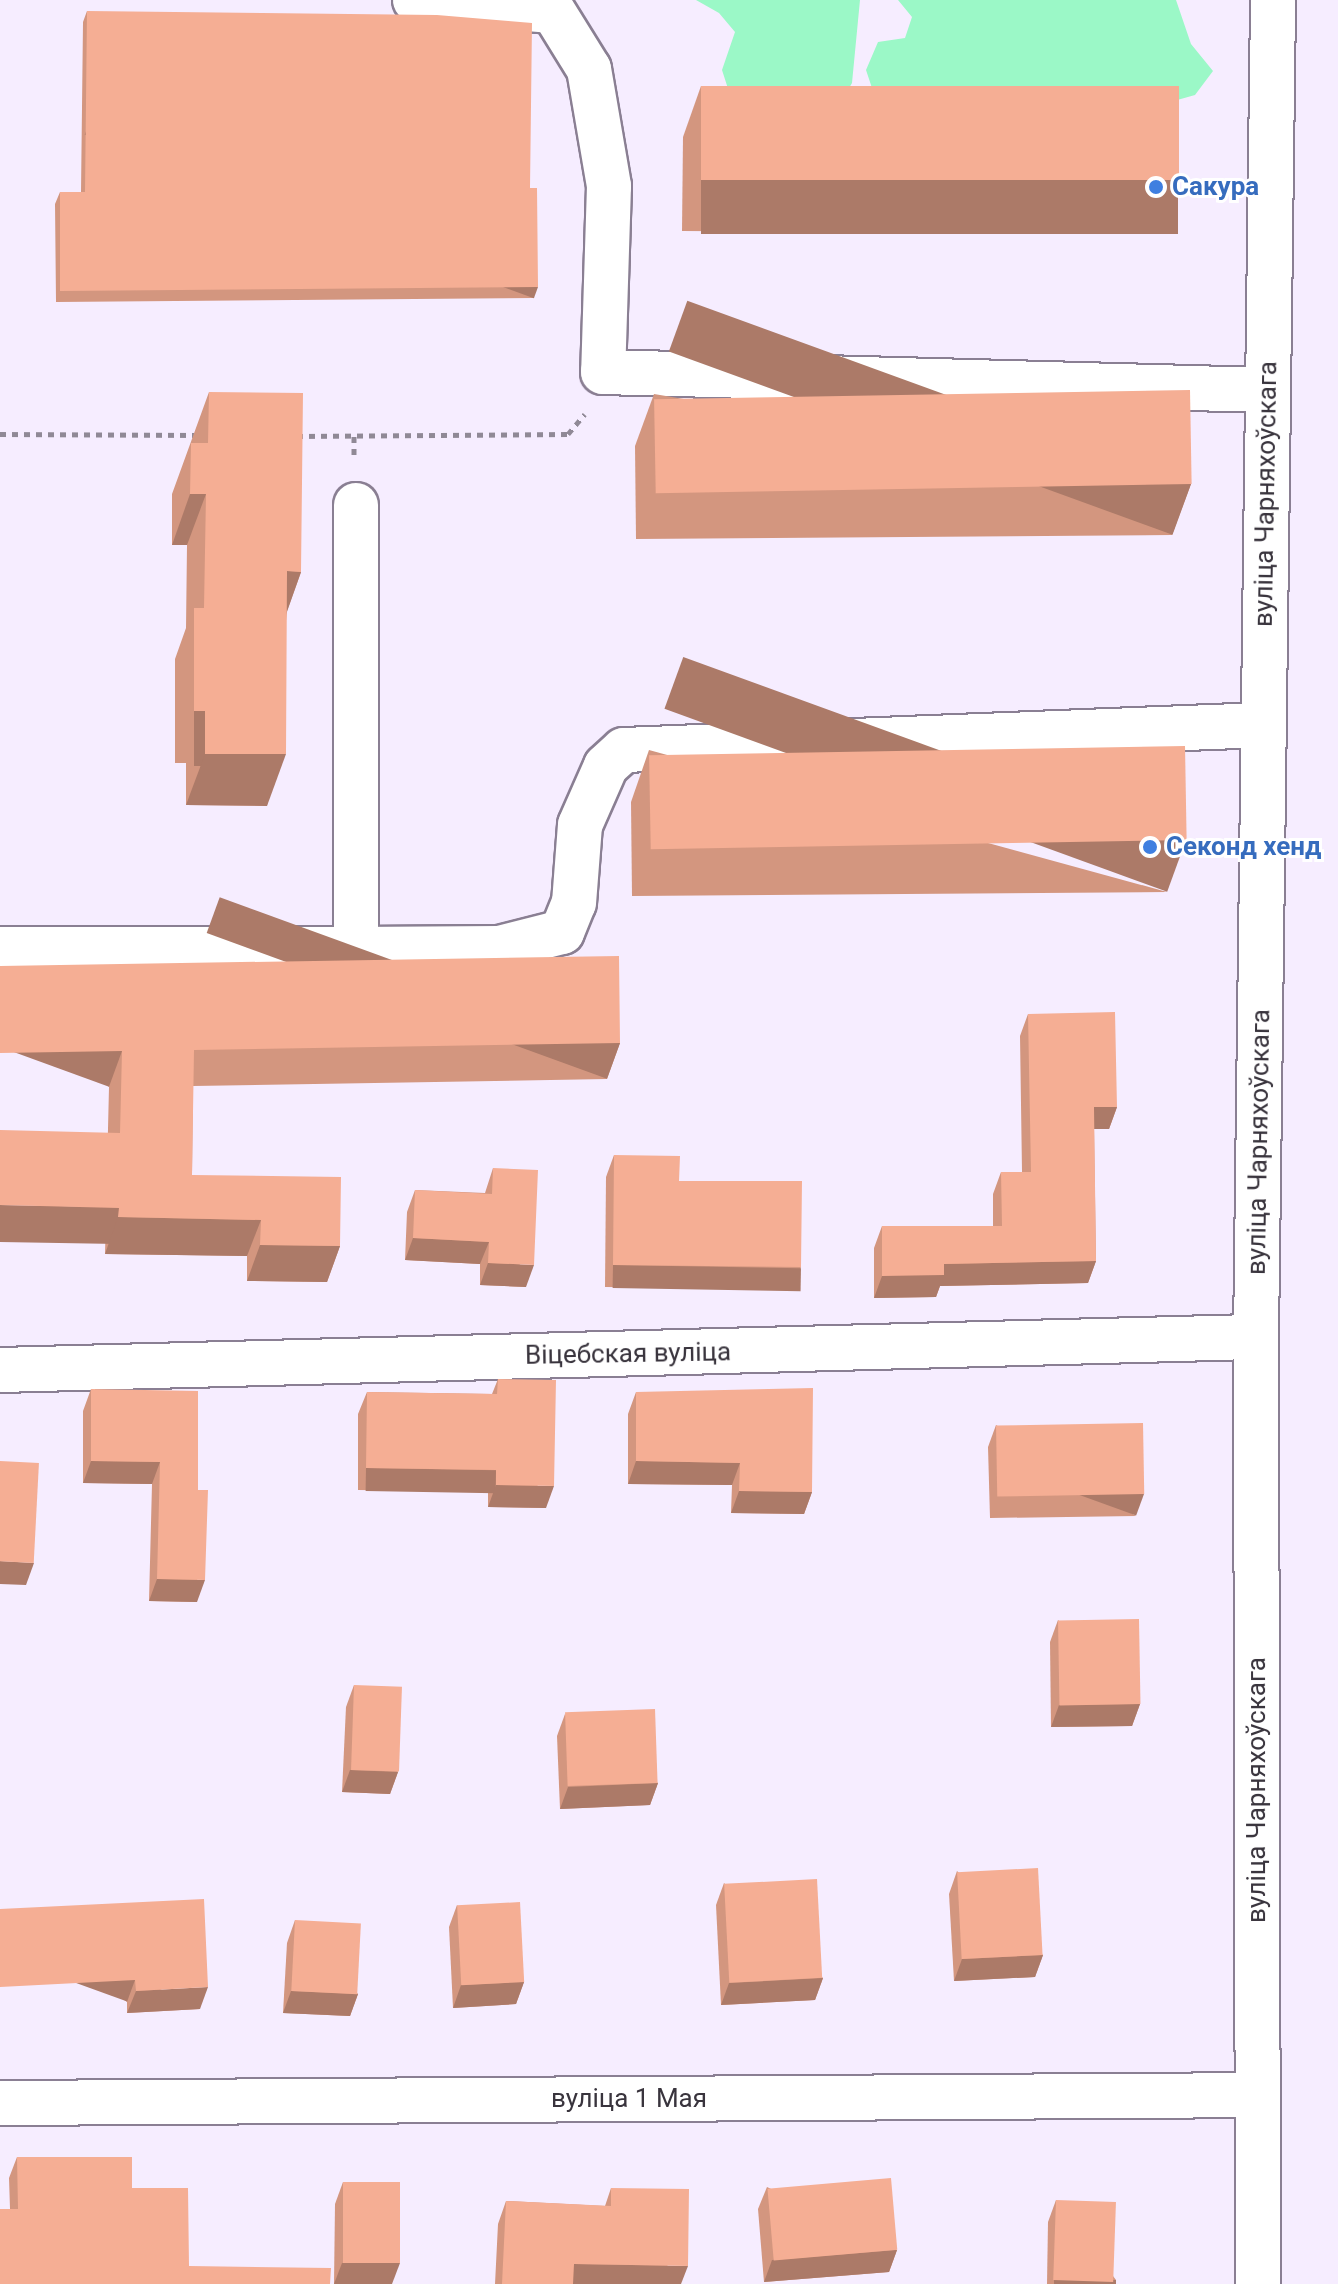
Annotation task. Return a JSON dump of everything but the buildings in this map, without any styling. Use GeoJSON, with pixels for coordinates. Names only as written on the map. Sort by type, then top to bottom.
{"type":"FeatureCollection","features":[{"type":"Feature","properties":{"kind":"street"},"geometry":{"type":"LineString","coordinates":[[415,0],[553,11],[589,69],[609,186],[603,372],[1266,390]]}},
{"type":"Feature","properties":{"kind":"street","name":"вуліца Чарняхоўскага"},"geometry":{"type":"LineString","coordinates":[[1258,2284],[1256,1337],[1273,0]]}},
{"type":"Feature","properties":{"kind":"street"},"geometry":{"type":"LineString","coordinates":[[356,505],[356,949]]}},
{"type":"Feature","properties":{"kind":"street"},"geometry":{"type":"LineString","coordinates":[[0,949],[499,948],[562,932],[574,903],[580,825],[606,766],[624,750],[1263,725]]}},
{"type":"Feature","properties":{"kind":"street","name":"Віцебская вуліца"},"geometry":{"type":"LineString","coordinates":[[0,1370],[1256,1337]]}},
{"type":"Feature","properties":{"kind":"street","name":"вуліца 1 Мая"},"geometry":{"type":"LineString","coordinates":[[0,2103],[1258,2095]]}},
{"type":"Feature","properties":{"kind":"path"},"geometry":{"type":"LineString","coordinates":[[292,436],[568,434],[583,419],[603,372]]}},
{"type":"Feature","properties":{"kind":"path"},"geometry":{"type":"LineString","coordinates":[[0,434],[215,436]]}},
{"type":"Feature","properties":{"kind":"green space"},"geometry":{"type":"Polygon","coordinates":[[[696,0],[860,0],[852,83],[835,112],[731,98],[722,70],[735,32],[719,13],[696,0]]]}},
{"type":"Feature","properties":{"kind":"green space"},"geometry":{"type":"Polygon","coordinates":[[[898,0],[1176,0],[1191,44],[1213,71],[1195,95],[1163,104],[874,94],[866,70],[878,42],[905,38],[912,17],[898,0]]]}},
{"type":"Feature","properties":{"kind":"place","name":"Сакура"},"geometry":{"type":"Point","coordinates":[1156,187]}},
{"type":"Feature","properties":{"kind":"place","name":"Секонд хенд"},"geometry":{"type":"Point","coordinates":[1150,847]}}]}
